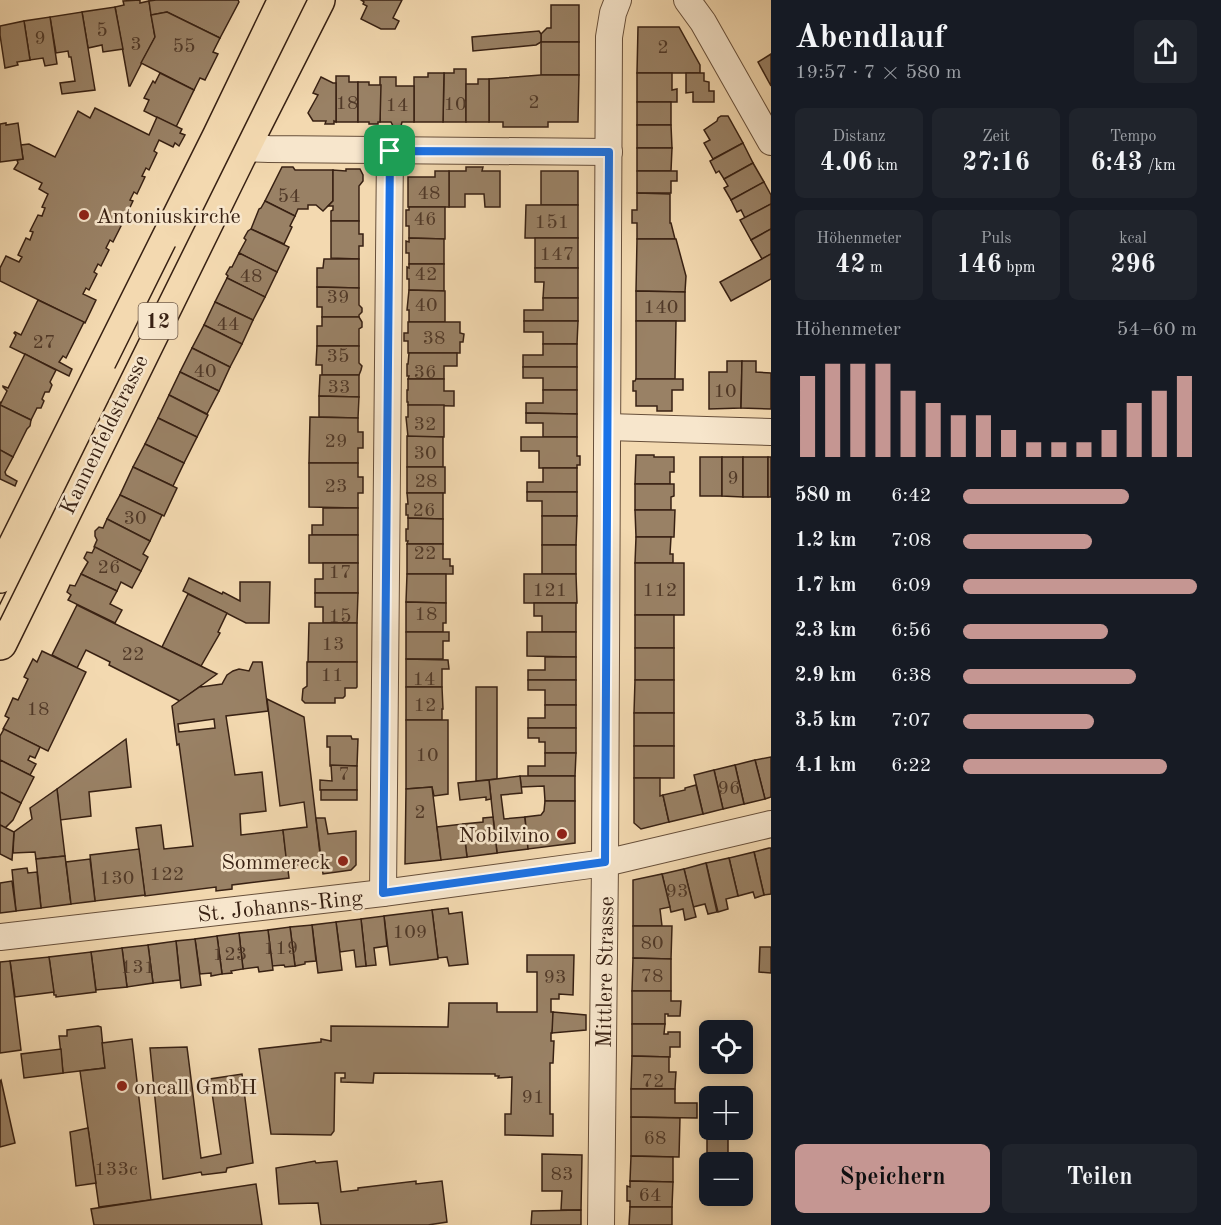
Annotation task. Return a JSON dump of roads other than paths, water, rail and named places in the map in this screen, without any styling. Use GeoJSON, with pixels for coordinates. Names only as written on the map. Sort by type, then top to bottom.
{"type":"FeatureCollection","features":[{"type":"Feature","properties":{"kind":"main road","name":"Kannenfeldstrasse"},"geometry":{"type":"LineString","coordinates":[[0,643],[231,142],[285,0]]}},
{"type":"Feature","properties":{"kind":"main road","name":"Kannenfeldstrasse"},"geometry":{"type":"LineString","coordinates":[[0,576],[231,142],[318,0]]}},
{"type":"Feature","properties":{"kind":"street","name":"Mittlere Strasse"},"geometry":{"type":"LineString","coordinates":[[600,1225],[605,862],[609,37],[618,0]]}},
{"type":"Feature","properties":{"kind":"street"},"geometry":{"type":"LineString","coordinates":[[687,0],[703,22],[771,142]]}},
{"type":"Feature","properties":{"kind":"street"},"geometry":{"type":"LineString","coordinates":[[231,142],[390,151],[609,152]]}},
{"type":"Feature","properties":{"kind":"street"},"geometry":{"type":"LineString","coordinates":[[383,893],[390,151]]}},
{"type":"Feature","properties":{"kind":"street"},"geometry":{"type":"LineString","coordinates":[[608,427],[771,432]]}},
{"type":"Feature","properties":{"kind":"street","name":"St. Johanns-Ring"},"geometry":{"type":"LineString","coordinates":[[0,937],[383,893],[605,862],[771,824]]}},
{"type":"Feature","properties":{"kind":"tram line"},"geometry":{"type":"LineString","coordinates":[[0,620],[307,0]]}},
{"type":"Feature","properties":{"kind":"tram line"},"geometry":{"type":"LineString","coordinates":[[115,368],[175,247]]}},
{"type":"Feature","properties":{"kind":"place","name":"Antoniuskirche"},"geometry":{"type":"Point","coordinates":[84,215]}},
{"type":"Feature","properties":{"kind":"place","name":"Nobilvino"},"geometry":{"type":"Point","coordinates":[562,834]}},
{"type":"Feature","properties":{"kind":"place","name":"Sommereck"},"geometry":{"type":"Point","coordinates":[343,861]}},
{"type":"Feature","properties":{"kind":"place","name":"oncall GmbH"},"geometry":{"type":"Point","coordinates":[122,1086]}}]}
